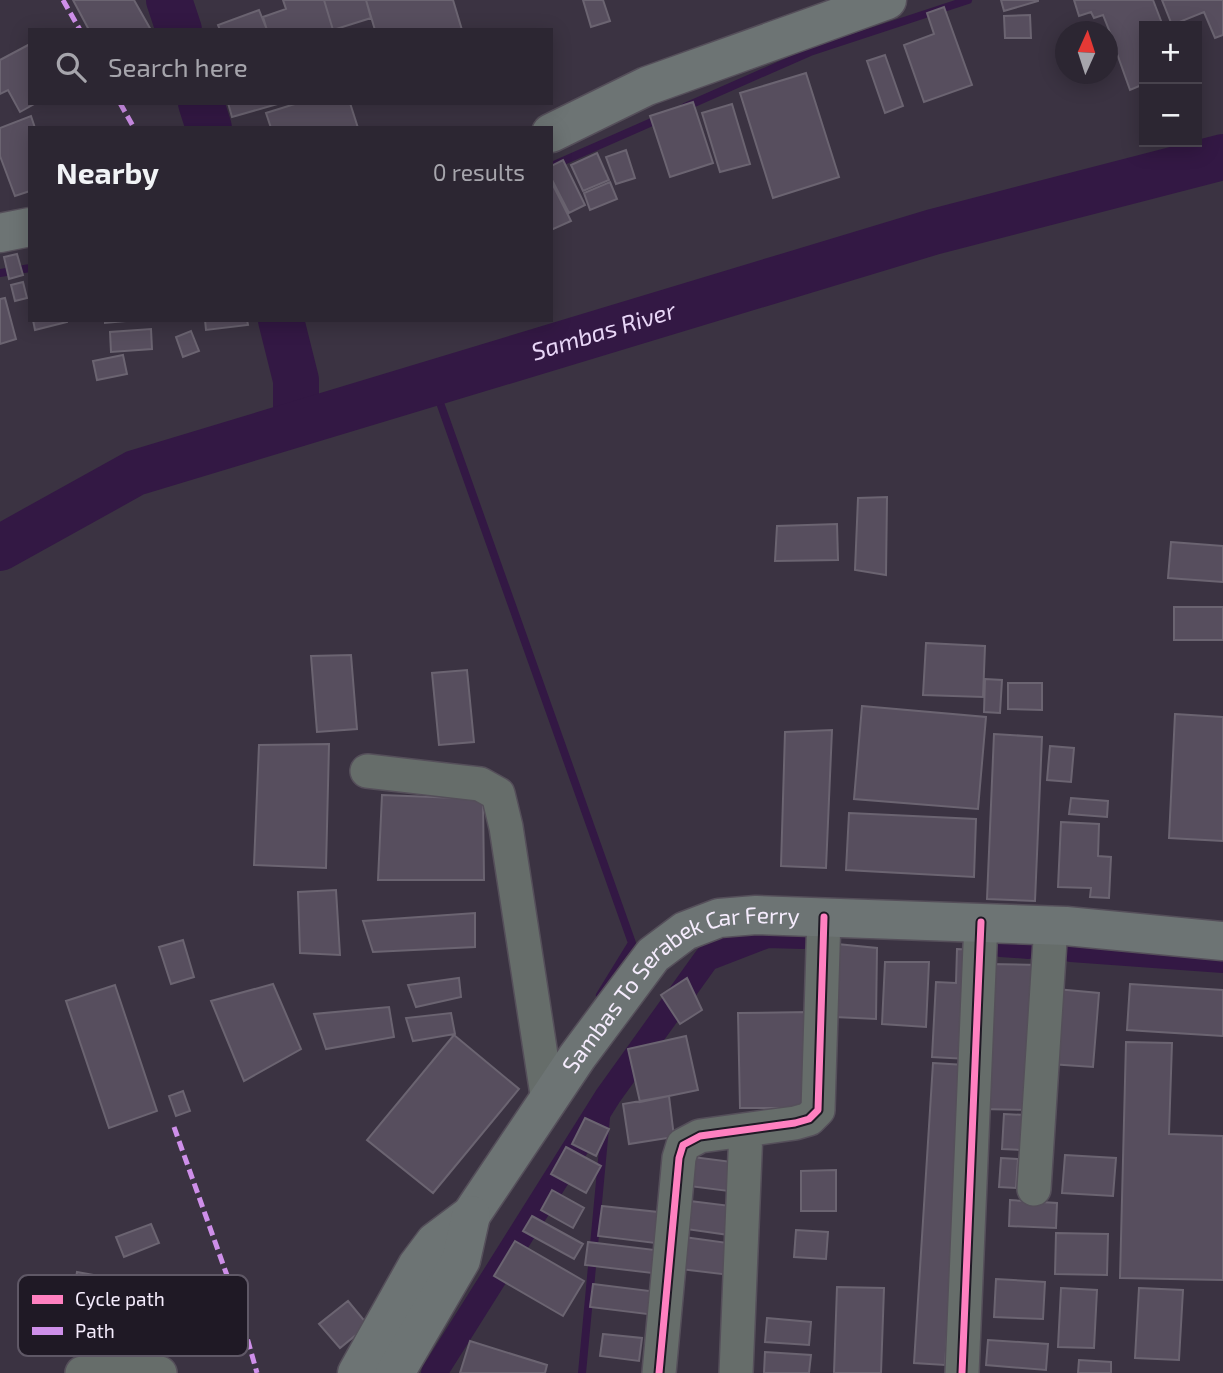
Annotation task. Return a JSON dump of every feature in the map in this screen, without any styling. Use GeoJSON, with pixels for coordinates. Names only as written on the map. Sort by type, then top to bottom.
{"type":"FeatureCollection","features":[{"type":"Feature","properties":{"kind":"highway"},"geometry":{"type":"LineString","coordinates":[[553,132],[647,86],[887,0]]}},
{"type":"Feature","properties":{"kind":"highway"},"geometry":{"type":"LineString","coordinates":[[0,233],[28,227]]}},
{"type":"Feature","properties":{"kind":"highway","name":"Sambas To Serabek Car Ferry"},"geometry":{"type":"LineString","coordinates":[[471,1215],[548,1101],[653,955],[685,931],[719,918],[824,917],[1051,925],[1223,941]]}},
{"type":"Feature","properties":{"kind":"highway"},"geometry":{"type":"LineString","coordinates":[[357,1373],[417,1266],[435,1242],[471,1215]]}},
{"type":"Feature","properties":{"kind":"highway"},"geometry":{"type":"LineString","coordinates":[[395,1373],[461,1260],[471,1215]]}},
{"type":"Feature","properties":{"kind":"street"},"geometry":{"type":"LineString","coordinates":[[367,771],[480,784],[498,794],[506,827],[548,1101]]}},
{"type":"Feature","properties":{"kind":"street"},"geometry":{"type":"LineString","coordinates":[[659,1373],[679,1158],[683,1145],[700,1136],[795,1123],[809,1119],[818,1110],[824,917]]}},
{"type":"Feature","properties":{"kind":"street"},"geometry":{"type":"LineString","coordinates":[[962,1373],[964,1267],[981,922]]}},
{"type":"Feature","properties":{"kind":"street"},"geometry":{"type":"LineString","coordinates":[[1034,1189],[1051,925]]}},
{"type":"Feature","properties":{"kind":"street"},"geometry":{"type":"LineString","coordinates":[[736,1373],[746,1130]]}},
{"type":"Feature","properties":{"kind":"street"},"geometry":{"type":"LineString","coordinates":[[82,1373],[122,1367],[160,1373]]}},
{"type":"Feature","properties":{"kind":"building"},"geometry":{"type":"Polygon","coordinates":[[[73,0],[134,0],[150,28],[88,28],[73,0]]]}},
{"type":"Feature","properties":{"kind":"building"},"geometry":{"type":"Polygon","coordinates":[[[283,0],[324,0],[332,28],[266,28],[263,17],[286,9],[283,0]]]}},
{"type":"Feature","properties":{"kind":"building"},"geometry":{"type":"Polygon","coordinates":[[[324,0],[366,0],[371,18],[332,28],[324,0]]]}},
{"type":"Feature","properties":{"kind":"building"},"geometry":{"type":"Polygon","coordinates":[[[366,0],[453,0],[461,28],[374,28],[366,0]]]}},
{"type":"Feature","properties":{"kind":"building"},"geometry":{"type":"Polygon","coordinates":[[[583,0],[603,0],[610,21],[591,27],[583,0]]]}},
{"type":"Feature","properties":{"kind":"building"},"geometry":{"type":"Polygon","coordinates":[[[1001,0],[1038,0],[1038,1],[1004,11],[1001,0]]]}},
{"type":"Feature","properties":{"kind":"building"},"geometry":{"type":"Polygon","coordinates":[[[1074,0],[1153,0],[1161,21],[1139,21],[1139,86],[1130,90],[1118,56],[1118,21],[1105,21],[1103,15],[1094,18],[1091,12],[1079,16],[1074,0]]]}},
{"type":"Feature","properties":{"kind":"building"},"geometry":{"type":"Polygon","coordinates":[[[1162,0],[1223,0],[1223,35],[1215,38],[1204,12],[1182,21],[1170,21],[1162,0]]]}},
{"type":"Feature","properties":{"kind":"building"},"geometry":{"type":"Polygon","coordinates":[[[944,7],[972,85],[924,102],[904,45],[934,34],[927,13],[944,7]]]}},
{"type":"Feature","properties":{"kind":"building"},"geometry":{"type":"Polygon","coordinates":[[[259,10],[266,28],[219,28],[218,25],[259,10]]]}},
{"type":"Feature","properties":{"kind":"building"},"geometry":{"type":"Polygon","coordinates":[[[1030,15],[1031,38],[1005,38],[1004,16],[1030,15]]]}},
{"type":"Feature","properties":{"kind":"building"},"geometry":{"type":"Polygon","coordinates":[[[28,45],[28,105],[32,105],[20,112],[8,90],[0,94],[0,60],[28,45]]]}},
{"type":"Feature","properties":{"kind":"building"},"geometry":{"type":"Polygon","coordinates":[[[885,55],[903,106],[885,113],[867,61],[885,55]]]}},
{"type":"Feature","properties":{"kind":"building"},"geometry":{"type":"Polygon","coordinates":[[[806,73],[839,177],[773,198],[740,93],[806,73]]]}},
{"type":"Feature","properties":{"kind":"building"},"geometry":{"type":"Polygon","coordinates":[[[693,102],[713,163],[670,177],[650,116],[693,102]]]}},
{"type":"Feature","properties":{"kind":"building"},"geometry":{"type":"Polygon","coordinates":[[[732,104],[750,164],[720,172],[702,113],[732,104]]]}},
{"type":"Feature","properties":{"kind":"building"},"geometry":{"type":"Polygon","coordinates":[[[229,105],[274,105],[232,117],[229,105]]]}},
{"type":"Feature","properties":{"kind":"building"},"geometry":{"type":"Polygon","coordinates":[[[292,105],[351,105],[357,126],[270,126],[266,113],[292,105]]]}},
{"type":"Feature","properties":{"kind":"building"},"geometry":{"type":"Polygon","coordinates":[[[31,116],[34,126],[28,126],[28,192],[15,196],[0,156],[0,128],[31,116]]]}},
{"type":"Feature","properties":{"kind":"building"},"geometry":{"type":"Polygon","coordinates":[[[626,150],[635,178],[616,184],[606,157],[626,150]]]}},
{"type":"Feature","properties":{"kind":"building"},"geometry":{"type":"Polygon","coordinates":[[[597,153],[609,180],[583,191],[571,165],[597,153]]]}},
{"type":"Feature","properties":{"kind":"building"},"geometry":{"type":"Polygon","coordinates":[[[563,160],[585,205],[569,213],[553,182],[553,165],[563,160]]]}},
{"type":"Feature","properties":{"kind":"building"},"geometry":{"type":"Polygon","coordinates":[[[610,182],[617,199],[590,210],[584,193],[610,182]]]}},
{"type":"Feature","properties":{"kind":"building"},"geometry":{"type":"Polygon","coordinates":[[[553,185],[571,221],[553,229],[553,185]]]}},
{"type":"Feature","properties":{"kind":"building"},"geometry":{"type":"Polygon","coordinates":[[[17,254],[23,275],[9,279],[4,257],[17,254]]]}},
{"type":"Feature","properties":{"kind":"building"},"geometry":{"type":"Polygon","coordinates":[[[23,282],[27,298],[15,301],[11,285],[23,282]]]}},
{"type":"Feature","properties":{"kind":"building"},"geometry":{"type":"Polygon","coordinates":[[[5,298],[16,339],[0,344],[0,299],[5,298]]]}},
{"type":"Feature","properties":{"kind":"building"},"geometry":{"type":"Polygon","coordinates":[[[33,322],[67,322],[35,330],[33,322]]]}},
{"type":"Feature","properties":{"kind":"building"},"geometry":{"type":"Polygon","coordinates":[[[205,322],[247,322],[248,325],[206,330],[205,322]]]}},
{"type":"Feature","properties":{"kind":"building"},"geometry":{"type":"Polygon","coordinates":[[[151,329],[152,349],[111,352],[110,332],[151,329]]]}},
{"type":"Feature","properties":{"kind":"building"},"geometry":{"type":"Polygon","coordinates":[[[191,331],[199,351],[183,357],[176,337],[191,331]]]}},
{"type":"Feature","properties":{"kind":"building"},"geometry":{"type":"Polygon","coordinates":[[[123,355],[127,374],[97,380],[93,361],[123,355]]]}},
{"type":"Feature","properties":{"kind":"building"},"geometry":{"type":"Polygon","coordinates":[[[887,497],[886,575],[855,570],[858,498],[887,497]]]}},
{"type":"Feature","properties":{"kind":"building"},"geometry":{"type":"Polygon","coordinates":[[[837,524],[838,560],[775,561],[777,526],[837,524]]]}},
{"type":"Feature","properties":{"kind":"building"},"geometry":{"type":"Polygon","coordinates":[[[1171,542],[1223,546],[1223,582],[1168,578],[1171,542]]]}},
{"type":"Feature","properties":{"kind":"building"},"geometry":{"type":"Polygon","coordinates":[[[1174,607],[1223,607],[1223,640],[1174,640],[1174,607]]]}},
{"type":"Feature","properties":{"kind":"building"},"geometry":{"type":"Polygon","coordinates":[[[926,643],[985,646],[983,697],[923,695],[926,643]]]}},
{"type":"Feature","properties":{"kind":"building"},"geometry":{"type":"Polygon","coordinates":[[[351,655],[357,729],[317,732],[311,656],[351,655]]]}},
{"type":"Feature","properties":{"kind":"building"},"geometry":{"type":"Polygon","coordinates":[[[467,670],[474,742],[439,745],[432,673],[467,670]]]}},
{"type":"Feature","properties":{"kind":"building"},"geometry":{"type":"Polygon","coordinates":[[[985,679],[1002,680],[1000,713],[984,712],[985,679]]]}},
{"type":"Feature","properties":{"kind":"building"},"geometry":{"type":"Polygon","coordinates":[[[1008,683],[1042,683],[1042,710],[1008,709],[1008,683]]]}},
{"type":"Feature","properties":{"kind":"building"},"geometry":{"type":"Polygon","coordinates":[[[862,706],[986,717],[978,809],[854,799],[862,706]]]}},
{"type":"Feature","properties":{"kind":"building"},"geometry":{"type":"Polygon","coordinates":[[[1175,714],[1223,717],[1223,841],[1169,838],[1175,714]]]}},
{"type":"Feature","properties":{"kind":"building"},"geometry":{"type":"Polygon","coordinates":[[[832,730],[826,868],[781,866],[785,732],[832,730]]]}},
{"type":"Feature","properties":{"kind":"building"},"geometry":{"type":"Polygon","coordinates":[[[994,734],[1042,737],[1035,901],[987,899],[994,734]]]}},
{"type":"Feature","properties":{"kind":"building"},"geometry":{"type":"Polygon","coordinates":[[[329,744],[326,868],[254,865],[259,745],[329,744]]]}},
{"type":"Feature","properties":{"kind":"building"},"geometry":{"type":"Polygon","coordinates":[[[1050,746],[1074,748],[1071,782],[1047,780],[1050,746]]]}},
{"type":"Feature","properties":{"kind":"building"},"geometry":{"type":"Polygon","coordinates":[[[382,795],[483,799],[484,880],[378,880],[382,795]]]}},
{"type":"Feature","properties":{"kind":"building"},"geometry":{"type":"Polygon","coordinates":[[[1071,798],[1108,801],[1107,817],[1069,814],[1071,798]]]}},
{"type":"Feature","properties":{"kind":"building"},"geometry":{"type":"Polygon","coordinates":[[[849,813],[976,819],[974,877],[846,870],[849,813]]]}},
{"type":"Feature","properties":{"kind":"building"},"geometry":{"type":"Polygon","coordinates":[[[1061,822],[1099,824],[1098,856],[1111,857],[1109,898],[1090,897],[1091,888],[1058,887],[1061,822]]]}},
{"type":"Feature","properties":{"kind":"building"},"geometry":{"type":"Polygon","coordinates":[[[336,890],[340,955],[300,953],[298,892],[336,890]]]}},
{"type":"Feature","properties":{"kind":"building"},"geometry":{"type":"Polygon","coordinates":[[[475,913],[475,947],[373,952],[363,921],[475,913]]]}},
{"type":"Feature","properties":{"kind":"building"},"geometry":{"type":"Polygon","coordinates":[[[183,940],[194,977],[171,984],[159,947],[183,940]]]}},
{"type":"Feature","properties":{"kind":"building"},"geometry":{"type":"Polygon","coordinates":[[[837,944],[877,948],[876,1019],[835,1017],[837,944]]]}},
{"type":"Feature","properties":{"kind":"building"},"geometry":{"type":"Polygon","coordinates":[[[957,949],[974,950],[968,1059],[932,1057],[936,982],[956,983],[957,949]]]}},
{"type":"Feature","properties":{"kind":"building"},"geometry":{"type":"Polygon","coordinates":[[[885,962],[929,962],[926,1027],[882,1024],[885,962]]]}},
{"type":"Feature","properties":{"kind":"building"},"geometry":{"type":"Polygon","coordinates":[[[989,964],[1038,965],[1031,1110],[981,1109],[989,964]]]}},
{"type":"Feature","properties":{"kind":"building"},"geometry":{"type":"Polygon","coordinates":[[[459,978],[461,997],[416,1007],[408,985],[459,978]]]}},
{"type":"Feature","properties":{"kind":"building"},"geometry":{"type":"Polygon","coordinates":[[[687,978],[702,1010],[680,1024],[661,995],[687,978]]]}},
{"type":"Feature","properties":{"kind":"building"},"geometry":{"type":"Polygon","coordinates":[[[273,984],[301,1049],[244,1081],[211,1001],[273,984]]]}},
{"type":"Feature","properties":{"kind":"building"},"geometry":{"type":"Polygon","coordinates":[[[1130,984],[1223,990],[1223,1036],[1127,1030],[1130,984]]]}},
{"type":"Feature","properties":{"kind":"building"},"geometry":{"type":"Polygon","coordinates":[[[115,985],[157,1111],[109,1128],[66,1001],[115,985]]]}},
{"type":"Feature","properties":{"kind":"building"},"geometry":{"type":"Polygon","coordinates":[[[1056,989],[1099,993],[1093,1067],[1050,1064],[1056,989]]]}},
{"type":"Feature","properties":{"kind":"building"},"geometry":{"type":"Polygon","coordinates":[[[389,1007],[394,1037],[326,1049],[314,1014],[389,1007]]]}},
{"type":"Feature","properties":{"kind":"building"},"geometry":{"type":"Polygon","coordinates":[[[809,1012],[814,1108],[740,1108],[738,1013],[809,1012]]]}},
{"type":"Feature","properties":{"kind":"building"},"geometry":{"type":"Polygon","coordinates":[[[451,1013],[455,1034],[413,1041],[406,1018],[451,1013]]]}},
{"type":"Feature","properties":{"kind":"building"},"geometry":{"type":"Polygon","coordinates":[[[454,1035],[519,1089],[433,1193],[367,1140],[454,1035]]]}},
{"type":"Feature","properties":{"kind":"building"},"geometry":{"type":"Polygon","coordinates":[[[686,1036],[698,1090],[640,1102],[628,1049],[686,1036]]]}},
{"type":"Feature","properties":{"kind":"building"},"geometry":{"type":"Polygon","coordinates":[[[1126,1042],[1172,1043],[1169,1134],[1223,1136],[1223,1280],[1120,1278],[1126,1042]]]}},
{"type":"Feature","properties":{"kind":"building"},"geometry":{"type":"Polygon","coordinates":[[[933,1063],[965,1065],[945,1365],[914,1363],[933,1063]]]}},
{"type":"Feature","properties":{"kind":"building"},"geometry":{"type":"Polygon","coordinates":[[[183,1091],[190,1111],[176,1116],[169,1096],[183,1091]]]}},
{"type":"Feature","properties":{"kind":"building"},"geometry":{"type":"Polygon","coordinates":[[[669,1096],[674,1137],[629,1144],[623,1104],[669,1096]]]}},
{"type":"Feature","properties":{"kind":"building"},"geometry":{"type":"Polygon","coordinates":[[[1004,1114],[1026,1115],[1024,1150],[1002,1149],[1004,1114]]]}},
{"type":"Feature","properties":{"kind":"building"},"geometry":{"type":"Polygon","coordinates":[[[585,1118],[609,1129],[596,1156],[572,1144],[585,1118]]]}},
{"type":"Feature","properties":{"kind":"building"},"geometry":{"type":"Polygon","coordinates":[[[566,1147],[601,1166],[586,1193],[551,1174],[566,1147]]]}},
{"type":"Feature","properties":{"kind":"building"},"geometry":{"type":"Polygon","coordinates":[[[1065,1155],[1116,1158],[1113,1196],[1062,1193],[1065,1155]]]}},
{"type":"Feature","properties":{"kind":"building"},"geometry":{"type":"Polygon","coordinates":[[[693,1157],[740,1163],[736,1192],[689,1186],[693,1157]]]}},
{"type":"Feature","properties":{"kind":"building"},"geometry":{"type":"Polygon","coordinates":[[[1001,1158],[1018,1159],[1016,1188],[999,1187],[1001,1158]]]}},
{"type":"Feature","properties":{"kind":"building"},"geometry":{"type":"Polygon","coordinates":[[[836,1170],[836,1211],[801,1211],[801,1171],[836,1170]]]}},
{"type":"Feature","properties":{"kind":"building"},"geometry":{"type":"Polygon","coordinates":[[[552,1190],[584,1208],[573,1228],[541,1210],[552,1190]]]}},
{"type":"Feature","properties":{"kind":"building"},"geometry":{"type":"Polygon","coordinates":[[[1010,1200],[1057,1203],[1056,1228],[1009,1226],[1010,1200]]]}},
{"type":"Feature","properties":{"kind":"building"},"geometry":{"type":"Polygon","coordinates":[[[690,1201],[739,1207],[736,1236],[686,1229],[690,1201]]]}},
{"type":"Feature","properties":{"kind":"building"},"geometry":{"type":"Polygon","coordinates":[[[602,1206],[658,1212],[655,1243],[598,1236],[602,1206]]]}},
{"type":"Feature","properties":{"kind":"building"},"geometry":{"type":"Polygon","coordinates":[[[532,1216],[583,1244],[574,1259],[523,1231],[532,1216]]]}},
{"type":"Feature","properties":{"kind":"building"},"geometry":{"type":"Polygon","coordinates":[[[151,1224],[159,1243],[124,1257],[116,1237],[151,1224]]]}},
{"type":"Feature","properties":{"kind":"building"},"geometry":{"type":"Polygon","coordinates":[[[796,1230],[828,1232],[826,1259],[794,1257],[796,1230]]]}},
{"type":"Feature","properties":{"kind":"building"},"geometry":{"type":"Polygon","coordinates":[[[1056,1233],[1108,1234],[1107,1275],[1055,1274],[1056,1233]]]}},
{"type":"Feature","properties":{"kind":"building"},"geometry":{"type":"Polygon","coordinates":[[[684,1237],[735,1244],[730,1275],[680,1269],[684,1237]]]}},
{"type":"Feature","properties":{"kind":"building"},"geometry":{"type":"Polygon","coordinates":[[[515,1241],[584,1281],[563,1316],[494,1276],[515,1241]]]}},
{"type":"Feature","properties":{"kind":"building"},"geometry":{"type":"Polygon","coordinates":[[[588,1242],[655,1250],[652,1273],[585,1265],[588,1242]]]}},
{"type":"Feature","properties":{"kind":"building"},"geometry":{"type":"Polygon","coordinates":[[[996,1279],[1045,1282],[1043,1319],[994,1317],[996,1279]]]}},
{"type":"Feature","properties":{"kind":"building"},"geometry":{"type":"Polygon","coordinates":[[[593,1284],[658,1292],[655,1315],[590,1307],[593,1284]]]}},
{"type":"Feature","properties":{"kind":"building"},"geometry":{"type":"Polygon","coordinates":[[[837,1287],[884,1288],[881,1373],[834,1373],[837,1287]]]}},
{"type":"Feature","properties":{"kind":"building"},"geometry":{"type":"Polygon","coordinates":[[[1061,1288],[1097,1290],[1094,1348],[1058,1347],[1061,1288]]]}},
{"type":"Feature","properties":{"kind":"building"},"geometry":{"type":"Polygon","coordinates":[[[1139,1288],[1183,1290],[1179,1360],[1135,1358],[1139,1288]]]}},
{"type":"Feature","properties":{"kind":"building"},"geometry":{"type":"Polygon","coordinates":[[[348,1301],[368,1325],[340,1348],[319,1324],[348,1301]]]}},
{"type":"Feature","properties":{"kind":"building"},"geometry":{"type":"Polygon","coordinates":[[[767,1318],[811,1322],[809,1345],[765,1342],[767,1318]]]}},
{"type":"Feature","properties":{"kind":"building"},"geometry":{"type":"Polygon","coordinates":[[[603,1334],[642,1338],[639,1361],[600,1356],[603,1334]]]}},
{"type":"Feature","properties":{"kind":"building"},"geometry":{"type":"Polygon","coordinates":[[[988,1340],[1048,1344],[1046,1370],[986,1365],[988,1340]]]}},
{"type":"Feature","properties":{"kind":"building"},"geometry":{"type":"Polygon","coordinates":[[[470,1341],[547,1365],[545,1373],[460,1373],[470,1341]]]}},
{"type":"Feature","properties":{"kind":"building"},"geometry":{"type":"Polygon","coordinates":[[[765,1352],[811,1355],[809,1373],[764,1373],[765,1352]]]}},
{"type":"Feature","properties":{"kind":"building"},"geometry":{"type":"Polygon","coordinates":[[[1079,1360],[1111,1362],[1111,1373],[1078,1373],[1079,1360]]]}},
{"type":"Feature","properties":{"kind":"waterway"},"geometry":{"type":"LineString","coordinates":[[169,0],[178,28]]}},
{"type":"Feature","properties":{"kind":"waterway"},"geometry":{"type":"LineString","coordinates":[[685,107],[810,52],[968,0]]}},
{"type":"Feature","properties":{"kind":"waterway"},"geometry":{"type":"LineString","coordinates":[[202,105],[208,126]]}},
{"type":"Feature","properties":{"kind":"waterway"},"geometry":{"type":"LineString","coordinates":[[554,165],[661,118]]}},
{"type":"Feature","properties":{"kind":"waterway","name":"Sambas River"},"geometry":{"type":"LineString","coordinates":[[0,548],[135,473],[933,232],[1223,157]]}},
{"type":"Feature","properties":{"kind":"waterway"},"geometry":{"type":"LineString","coordinates":[[0,273],[28,268]]}},
{"type":"Feature","properties":{"kind":"waterway"},"geometry":{"type":"LineString","coordinates":[[282,322],[296,380],[296,424]]}},
{"type":"Feature","properties":{"kind":"waterway"},"geometry":{"type":"LineString","coordinates":[[433,383],[632,943],[600,995]]}},
{"type":"Feature","properties":{"kind":"waterway"},"geometry":{"type":"LineString","coordinates":[[434,1373],[608,1096],[707,958],[767,935],[803,936]]}},
{"type":"Feature","properties":{"kind":"waterway"},"geometry":{"type":"LineString","coordinates":[[1001,944],[1029,946]]}},
{"type":"Feature","properties":{"kind":"waterway"},"geometry":{"type":"LineString","coordinates":[[1071,949],[1223,960]]}},
{"type":"Feature","properties":{"kind":"waterway"},"geometry":{"type":"LineString","coordinates":[[582,1373],[608,1096]]}},
{"type":"Feature","properties":{"kind":"marked path"},"geometry":{"type":"LineString","coordinates":[[63,0],[79,28]]}},
{"type":"Feature","properties":{"kind":"marked path"},"geometry":{"type":"LineString","coordinates":[[121,105],[133,126]]}},
{"type":"Feature","properties":{"kind":"marked path"},"geometry":{"type":"LineString","coordinates":[[174,1127],[227,1275]]}},
{"type":"Feature","properties":{"kind":"marked path"},"geometry":{"type":"LineString","coordinates":[[248,1341],[257,1373]]}},
{"type":"Feature","properties":{"kind":"cycle path"},"geometry":{"type":"LineString","coordinates":[[659,1373],[679,1158],[683,1145],[700,1136],[795,1123],[809,1119],[818,1110],[824,917]]}},
{"type":"Feature","properties":{"kind":"cycle path"},"geometry":{"type":"LineString","coordinates":[[962,1373],[981,922]]}}]}
